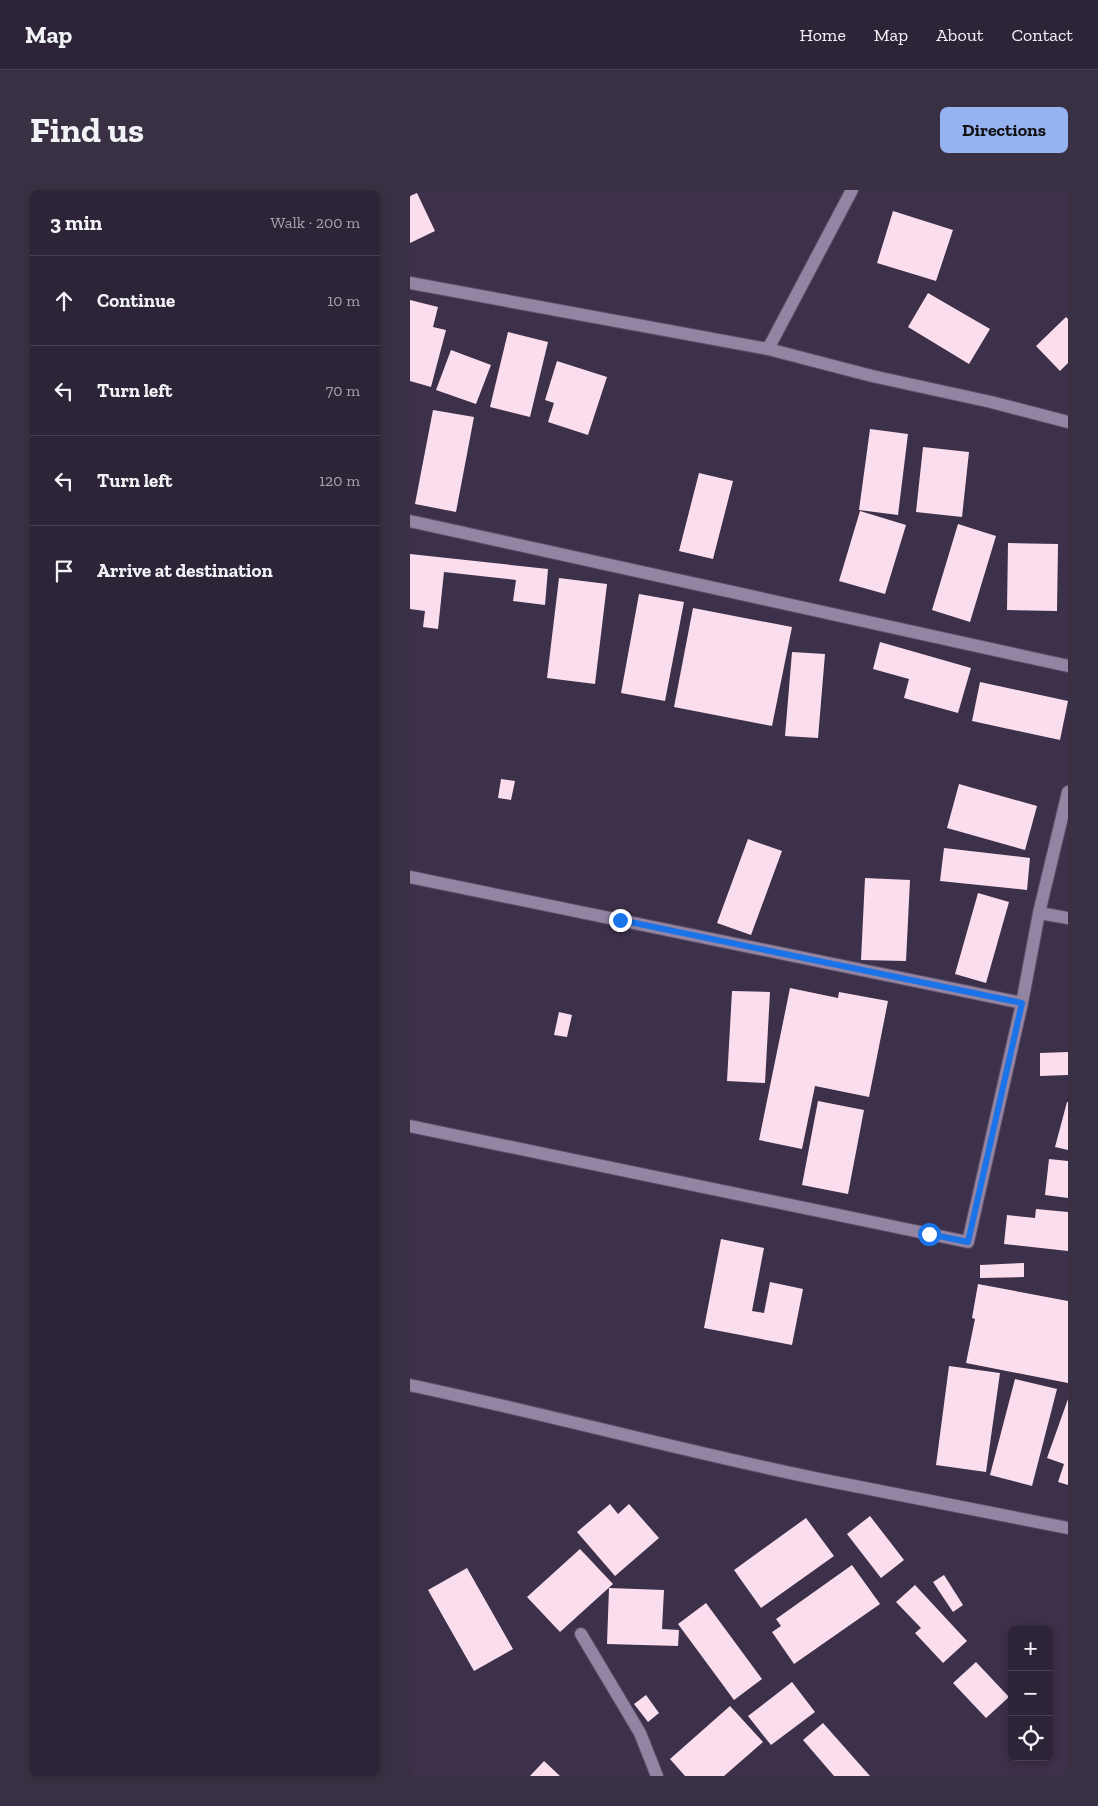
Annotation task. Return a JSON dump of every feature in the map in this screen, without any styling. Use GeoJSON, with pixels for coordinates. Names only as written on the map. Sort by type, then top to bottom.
{"type":"FeatureCollection","features":[{"type":"Feature","properties":{"kind":"street"},"geometry":{"type":"LineString","coordinates":[[768,349],[852,190]]}},
{"type":"Feature","properties":{"kind":"street"},"geometry":{"type":"LineString","coordinates":[[410,283],[768,349],[872,376],[991,402],[1068,422]]}},
{"type":"Feature","properties":{"kind":"street"},"geometry":{"type":"LineString","coordinates":[[410,522],[1068,666]]}},
{"type":"Feature","properties":{"kind":"street"},"geometry":{"type":"LineString","coordinates":[[410,1126],[968,1242],[1022,1003],[1039,913],[1068,792]]}},
{"type":"Feature","properties":{"kind":"street"},"geometry":{"type":"LineString","coordinates":[[410,877],[1022,1003]]}},
{"type":"Feature","properties":{"kind":"street"},"geometry":{"type":"LineString","coordinates":[[1039,913],[1068,918]]}},
{"type":"Feature","properties":{"kind":"street"},"geometry":{"type":"LineString","coordinates":[[410,1385],[819,1479],[1068,1528]]}},
{"type":"Feature","properties":{"kind":"street"},"geometry":{"type":"LineString","coordinates":[[581,1634],[640,1733],[657,1776]]}},
{"type":"Feature","properties":{"kind":"building"},"geometry":{"type":"Polygon","coordinates":[[[417,193],[435,231],[410,243],[410,196],[417,193]]]}},
{"type":"Feature","properties":{"kind":"building"},"geometry":{"type":"Polygon","coordinates":[[[893,211],[953,230],[936,281],[877,263],[893,211]]]}},
{"type":"Feature","properties":{"kind":"building"},"geometry":{"type":"Polygon","coordinates":[[[928,293],[990,329],[969,364],[908,327],[928,293]]]}},
{"type":"Feature","properties":{"kind":"building"},"geometry":{"type":"Polygon","coordinates":[[[410,300],[438,307],[433,327],[446,330],[431,387],[410,381],[410,300]]]}},
{"type":"Feature","properties":{"kind":"building"},"geometry":{"type":"Polygon","coordinates":[[[1066,317],[1068,319],[1068,363],[1060,371],[1036,346],[1066,317]]]}},
{"type":"Feature","properties":{"kind":"building"},"geometry":{"type":"Polygon","coordinates":[[[508,332],[548,342],[530,417],[490,407],[508,332]]]}},
{"type":"Feature","properties":{"kind":"building"},"geometry":{"type":"Polygon","coordinates":[[[451,350],[491,365],[476,404],[436,390],[451,350]]]}},
{"type":"Feature","properties":{"kind":"building"},"geometry":{"type":"Polygon","coordinates":[[[557,361],[607,377],[588,435],[548,422],[554,403],[545,400],[557,361]]]}},
{"type":"Feature","properties":{"kind":"building"},"geometry":{"type":"Polygon","coordinates":[[[433,410],[474,417],[456,512],[415,504],[433,410]]]}},
{"type":"Feature","properties":{"kind":"building"},"geometry":{"type":"Polygon","coordinates":[[[870,429],[908,434],[898,515],[859,510],[870,429]]]}},
{"type":"Feature","properties":{"kind":"building"},"geometry":{"type":"Polygon","coordinates":[[[923,447],[969,452],[962,517],[916,512],[923,447]]]}},
{"type":"Feature","properties":{"kind":"building"},"geometry":{"type":"Polygon","coordinates":[[[699,473],[733,481],[713,559],[679,551],[699,473]]]}},
{"type":"Feature","properties":{"kind":"building"},"geometry":{"type":"Polygon","coordinates":[[[860,511],[906,525],[885,594],[839,581],[860,511]]]}},
{"type":"Feature","properties":{"kind":"building"},"geometry":{"type":"Polygon","coordinates":[[[958,524],[996,536],[970,622],[932,610],[958,524]]]}},
{"type":"Feature","properties":{"kind":"building"},"geometry":{"type":"Polygon","coordinates":[[[1008,543],[1058,544],[1057,611],[1007,610],[1008,543]]]}},
{"type":"Feature","properties":{"kind":"building"},"geometry":{"type":"Polygon","coordinates":[[[410,554],[548,569],[545,605],[513,601],[516,580],[444,572],[438,629],[423,627],[425,611],[410,609],[410,554]]]}},
{"type":"Feature","properties":{"kind":"building"},"geometry":{"type":"Polygon","coordinates":[[[559,578],[607,584],[595,684],[547,678],[559,578]]]}},
{"type":"Feature","properties":{"kind":"building"},"geometry":{"type":"Polygon","coordinates":[[[639,594],[684,602],[665,701],[621,693],[639,594]]]}},
{"type":"Feature","properties":{"kind":"building"},"geometry":{"type":"Polygon","coordinates":[[[693,608],[792,627],[772,726],[674,707],[693,608]]]}},
{"type":"Feature","properties":{"kind":"building"},"geometry":{"type":"Polygon","coordinates":[[[880,642],[971,668],[958,713],[904,698],[909,679],[873,669],[880,642]]]}},
{"type":"Feature","properties":{"kind":"building"},"geometry":{"type":"Polygon","coordinates":[[[792,652],[825,654],[818,738],[785,736],[792,652]]]}},
{"type":"Feature","properties":{"kind":"building"},"geometry":{"type":"Polygon","coordinates":[[[980,682],[1068,701],[1060,740],[972,721],[980,682]]]}},
{"type":"Feature","properties":{"kind":"building"},"geometry":{"type":"Polygon","coordinates":[[[501,779],[515,781],[511,800],[498,798],[501,779]]]}},
{"type":"Feature","properties":{"kind":"building"},"geometry":{"type":"Polygon","coordinates":[[[959,784],[1037,806],[1025,850],[947,828],[959,784]]]}},
{"type":"Feature","properties":{"kind":"building"},"geometry":{"type":"Polygon","coordinates":[[[748,839],[782,851],[751,935],[717,923],[748,839]]]}},
{"type":"Feature","properties":{"kind":"building"},"geometry":{"type":"Polygon","coordinates":[[[944,848],[1030,858],[1027,890],[940,881],[944,848]]]}},
{"type":"Feature","properties":{"kind":"building"},"geometry":{"type":"Polygon","coordinates":[[[865,878],[910,880],[906,961],[861,960],[865,878]]]}},
{"type":"Feature","properties":{"kind":"building"},"geometry":{"type":"Polygon","coordinates":[[[978,893],[1009,902],[986,983],[955,974],[978,893]]]}},
{"type":"Feature","properties":{"kind":"building"},"geometry":{"type":"Polygon","coordinates":[[[790,988],[838,998],[839,992],[888,1001],[869,1097],[815,1086],[802,1149],[759,1140],[790,988]]]}},
{"type":"Feature","properties":{"kind":"building"},"geometry":{"type":"Polygon","coordinates":[[[732,991],[770,992],[765,1083],[727,1081],[732,991]]]}},
{"type":"Feature","properties":{"kind":"building"},"geometry":{"type":"Polygon","coordinates":[[[559,1012],[572,1015],[567,1037],[554,1035],[559,1012]]]}},
{"type":"Feature","properties":{"kind":"building"},"geometry":{"type":"Polygon","coordinates":[[[1068,1052],[1068,1075],[1040,1076],[1040,1053],[1068,1052]]]}},
{"type":"Feature","properties":{"kind":"building"},"geometry":{"type":"Polygon","coordinates":[[[818,1101],[864,1110],[848,1194],[802,1185],[818,1101]]]}},
{"type":"Feature","properties":{"kind":"building"},"geometry":{"type":"Polygon","coordinates":[[[1068,1102],[1068,1150],[1055,1147],[1068,1102]]]}},
{"type":"Feature","properties":{"kind":"building"},"geometry":{"type":"Polygon","coordinates":[[[1049,1159],[1068,1161],[1068,1198],[1045,1195],[1049,1159]]]}},
{"type":"Feature","properties":{"kind":"building"},"geometry":{"type":"Polygon","coordinates":[[[1036,1209],[1068,1212],[1068,1251],[1004,1244],[1007,1215],[1035,1218],[1036,1209]]]}},
{"type":"Feature","properties":{"kind":"building"},"geometry":{"type":"Polygon","coordinates":[[[721,1239],[764,1248],[752,1311],[764,1313],[770,1282],[803,1289],[792,1345],[704,1328],[721,1239]]]}},
{"type":"Feature","properties":{"kind":"building"},"geometry":{"type":"Polygon","coordinates":[[[1024,1263],[1024,1277],[980,1278],[980,1265],[1024,1263]]]}},
{"type":"Feature","properties":{"kind":"building"},"geometry":{"type":"Polygon","coordinates":[[[978,1284],[1068,1301],[1068,1383],[966,1363],[975,1319],[972,1318],[978,1284]]]}},
{"type":"Feature","properties":{"kind":"building"},"geometry":{"type":"Polygon","coordinates":[[[949,1366],[1000,1373],[986,1472],[936,1465],[949,1366]]]}},
{"type":"Feature","properties":{"kind":"building"},"geometry":{"type":"Polygon","coordinates":[[[1015,1379],[1057,1389],[1032,1486],[990,1475],[1015,1379]]]}},
{"type":"Feature","properties":{"kind":"building"},"geometry":{"type":"Polygon","coordinates":[[[1068,1399],[1068,1485],[1058,1482],[1064,1464],[1047,1458],[1068,1399]]]}},
{"type":"Feature","properties":{"kind":"building"},"geometry":{"type":"Polygon","coordinates":[[[610,1504],[618,1514],[629,1504],[659,1538],[615,1576],[577,1532],[610,1504]]]}},
{"type":"Feature","properties":{"kind":"building"},"geometry":{"type":"Polygon","coordinates":[[[870,1516],[904,1560],[881,1578],[847,1534],[870,1516]]]}},
{"type":"Feature","properties":{"kind":"building"},"geometry":{"type":"Polygon","coordinates":[[[806,1518],[834,1556],[761,1608],[734,1570],[806,1518]]]}},
{"type":"Feature","properties":{"kind":"building"},"geometry":{"type":"Polygon","coordinates":[[[580,1549],[613,1584],[560,1632],[527,1597],[580,1549]]]}},
{"type":"Feature","properties":{"kind":"building"},"geometry":{"type":"Polygon","coordinates":[[[852,1565],[880,1604],[794,1664],[772,1632],[781,1626],[776,1619],[852,1565]]]}},
{"type":"Feature","properties":{"kind":"building"},"geometry":{"type":"Polygon","coordinates":[[[467,1568],[513,1649],[474,1671],[428,1590],[467,1568]]]}},
{"type":"Feature","properties":{"kind":"building"},"geometry":{"type":"Polygon","coordinates":[[[944,1575],[963,1605],[953,1612],[933,1582],[944,1575]]]}},
{"type":"Feature","properties":{"kind":"building"},"geometry":{"type":"Polygon","coordinates":[[[915,1585],[967,1641],[943,1663],[915,1633],[921,1628],[896,1602],[915,1585]]]}},
{"type":"Feature","properties":{"kind":"building"},"geometry":{"type":"Polygon","coordinates":[[[609,1588],[664,1590],[662,1629],[679,1630],[678,1646],[607,1644],[609,1588]]]}},
{"type":"Feature","properties":{"kind":"building"},"geometry":{"type":"Polygon","coordinates":[[[706,1603],[762,1679],[734,1700],[678,1624],[706,1603]]]}},
{"type":"Feature","properties":{"kind":"building"},"geometry":{"type":"Polygon","coordinates":[[[976,1662],[1008,1698],[986,1718],[953,1683],[976,1662]]]}},
{"type":"Feature","properties":{"kind":"building"},"geometry":{"type":"Polygon","coordinates":[[[792,1682],[815,1712],[771,1745],[748,1716],[792,1682]]]}},
{"type":"Feature","properties":{"kind":"building"},"geometry":{"type":"Polygon","coordinates":[[[646,1695],[659,1713],[648,1722],[634,1704],[646,1695]]]}},
{"type":"Feature","properties":{"kind":"building"},"geometry":{"type":"Polygon","coordinates":[[[730,1706],[763,1742],[724,1776],[685,1776],[670,1759],[730,1706]]]}},
{"type":"Feature","properties":{"kind":"building"},"geometry":{"type":"Polygon","coordinates":[[[823,1723],[870,1776],[834,1776],[803,1740],[823,1723]]]}},
{"type":"Feature","properties":{"kind":"building"},"geometry":{"type":"Polygon","coordinates":[[[544,1761],[560,1776],[530,1776],[544,1761]]]}},
{"type":"Feature","properties":{"kind":"route"},"geometry":{"type":"LineString","coordinates":[[620,920],[1022,1003],[968,1242],[929,1234]]}}]}
